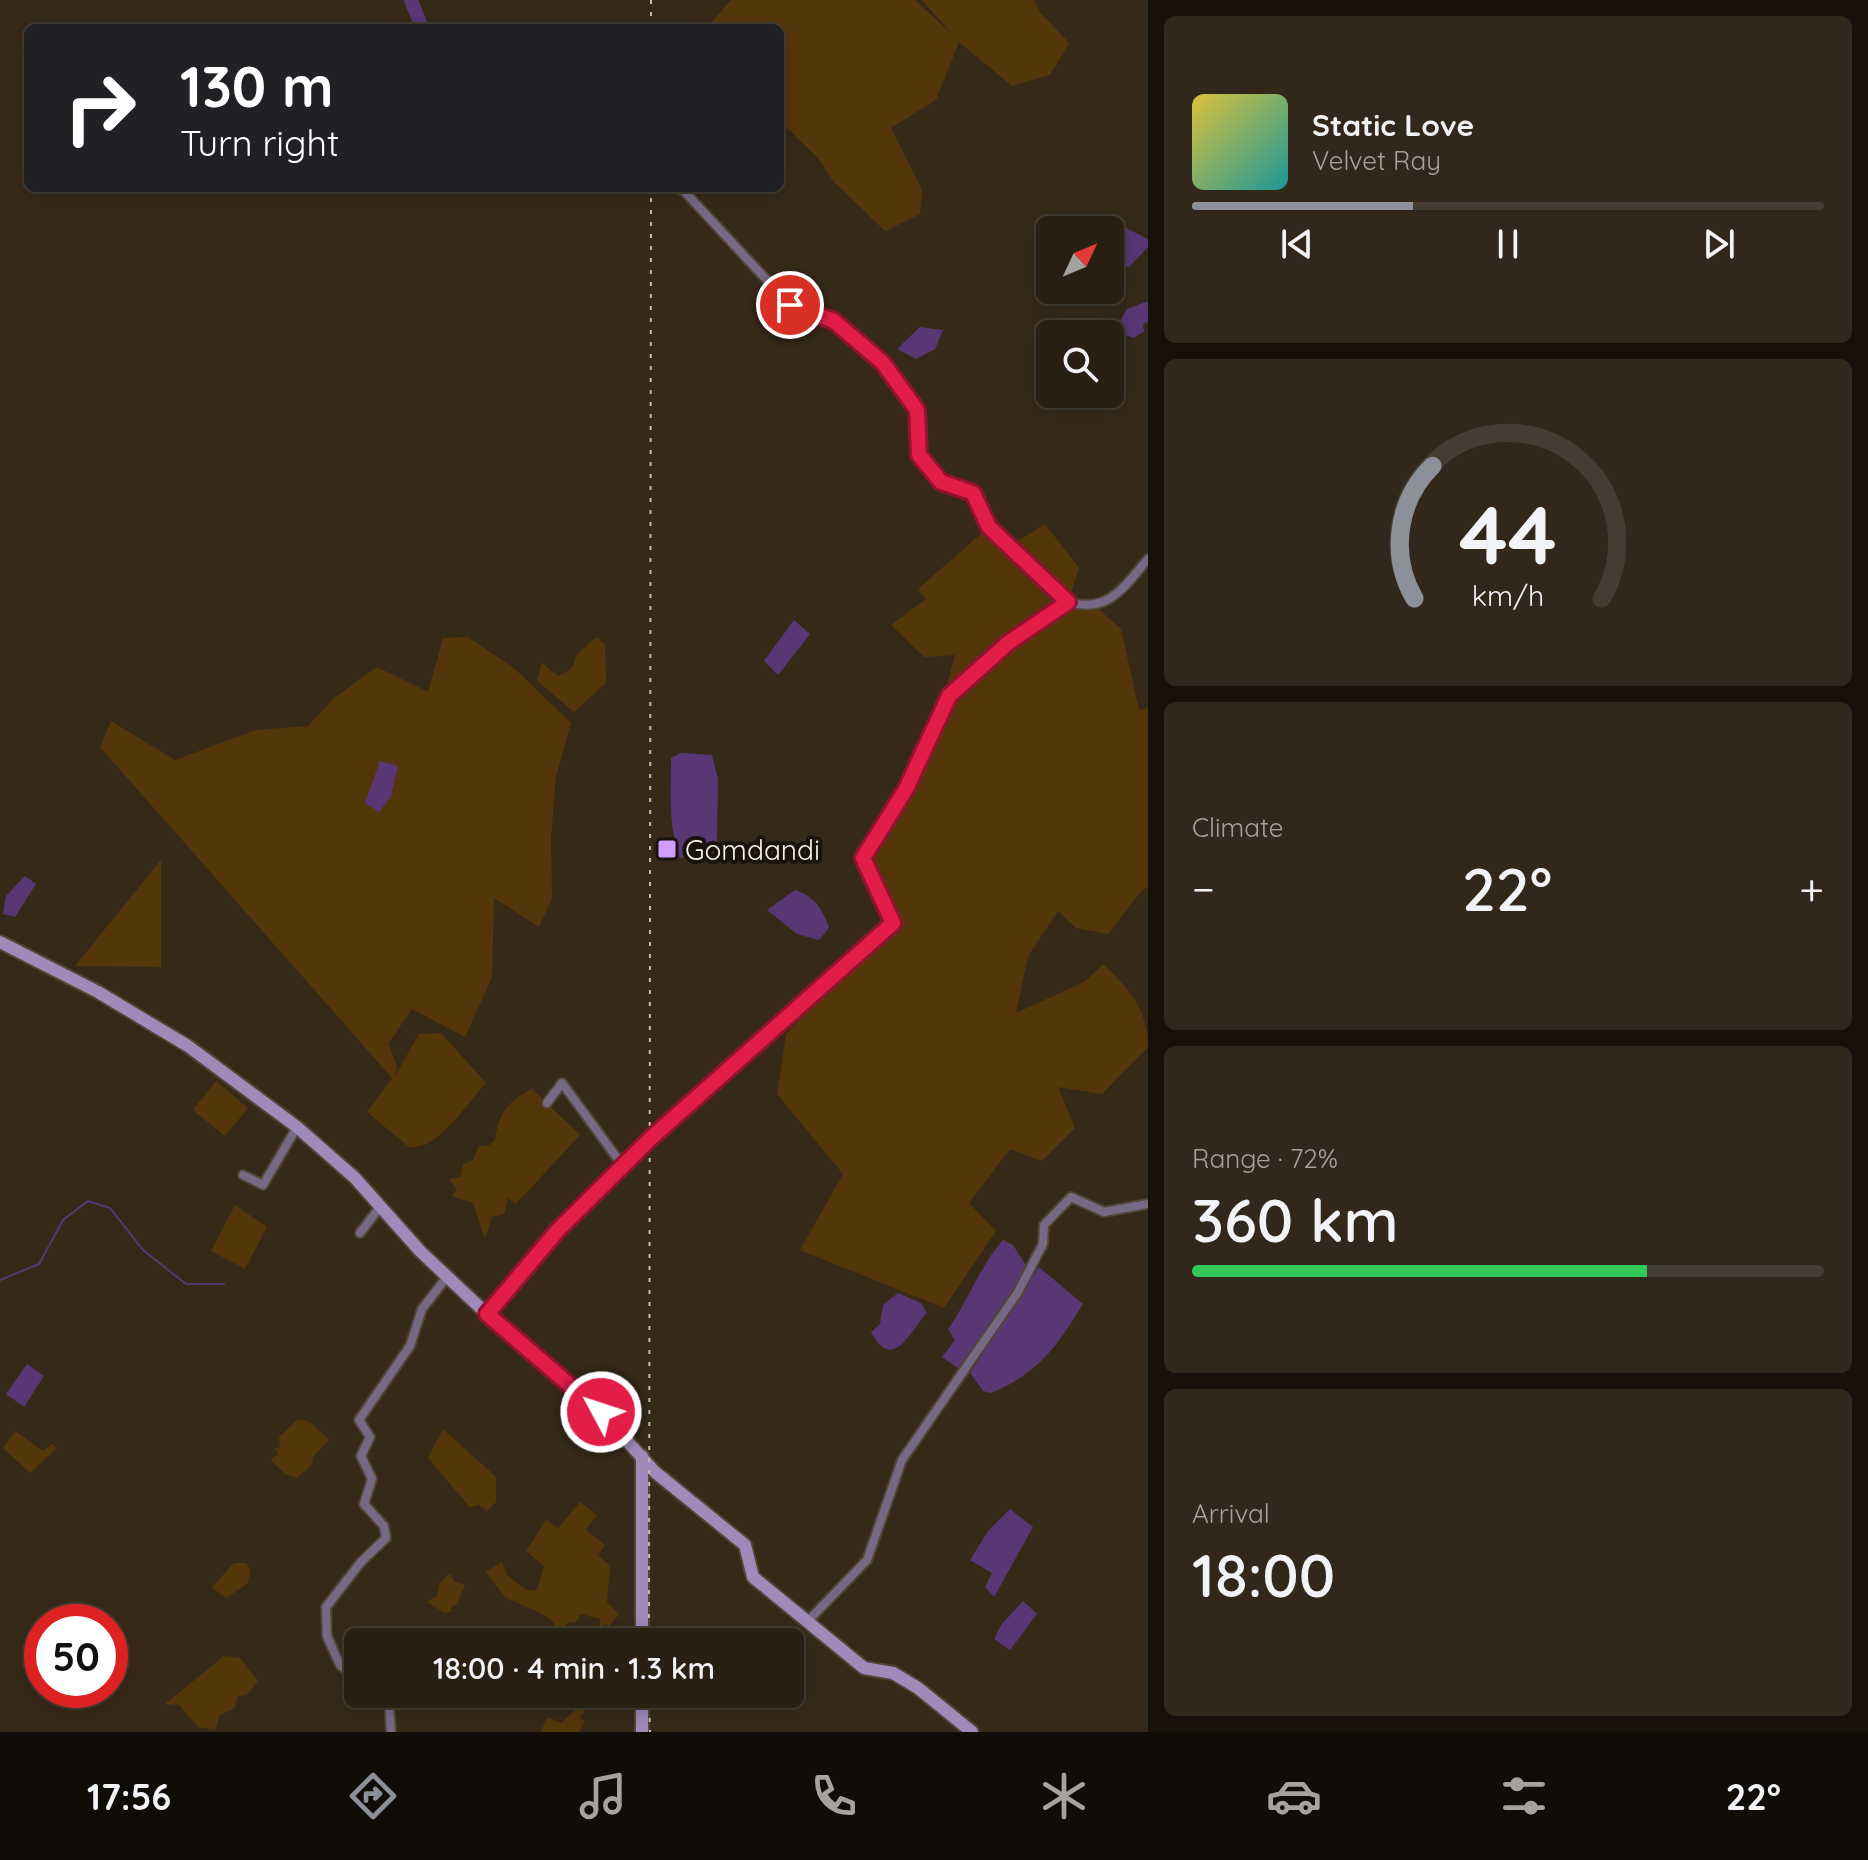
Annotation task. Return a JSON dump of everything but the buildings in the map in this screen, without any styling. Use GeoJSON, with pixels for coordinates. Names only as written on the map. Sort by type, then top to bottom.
{"type":"FeatureCollection","features":[{"type":"Feature","properties":{"kind":"main road"},"geometry":{"type":"LineString","coordinates":[[0,942],[98,992],[188,1046],[297,1127],[355,1178],[447,1277],[601,1412],[655,1472],[745,1545],[753,1577],[864,1668],[893,1673],[905,1680],[972,1732]]}},
{"type":"Feature","properties":{"kind":"main road"},"geometry":{"type":"LineString","coordinates":[[642,1456],[642,1628]]}},
{"type":"Feature","properties":{"kind":"main road"},"geometry":{"type":"LineString","coordinates":[[642,1708],[642,1732]]}},
{"type":"Feature","properties":{"kind":"street"},"geometry":{"type":"LineString","coordinates":[[685,192],[790,305],[834,321],[883,363],[917,410],[919,455],[941,482],[973,493],[989,527],[1068,602],[1086,608],[1112,599],[1148,559]]}},
{"type":"Feature","properties":{"kind":"street"},"geometry":{"type":"LineString","coordinates":[[487,1314],[558,1230],[623,1166],[893,923],[863,858],[906,789],[949,696],[1008,643],[1068,602]]}},
{"type":"Feature","properties":{"kind":"street"},"geometry":{"type":"LineString","coordinates":[[547,1103],[562,1083],[623,1166]]}},
{"type":"Feature","properties":{"kind":"street"},"geometry":{"type":"LineString","coordinates":[[243,1175],[263,1185],[297,1127]]}},
{"type":"Feature","properties":{"kind":"street"},"geometry":{"type":"LineString","coordinates":[[807,1622],[867,1560],[902,1460],[1018,1292],[1043,1244],[1044,1225],[1071,1197],[1104,1212],[1148,1204]]}},
{"type":"Feature","properties":{"kind":"street"},"geometry":{"type":"LineString","coordinates":[[360,1233],[380,1207]]}},
{"type":"Feature","properties":{"kind":"street"},"geometry":{"type":"LineString","coordinates":[[344,1668],[327,1636],[326,1607],[361,1562],[386,1538],[384,1526],[364,1504],[372,1477],[361,1456],[370,1437],[358,1423],[410,1346],[422,1309],[447,1277]]}},
{"type":"Feature","properties":{"kind":"street"},"geometry":{"type":"LineString","coordinates":[[389,1708],[391,1732]]}},
{"type":"Feature","properties":{"kind":"shaded area"},"geometry":{"type":"Polygon","coordinates":[[[731,0],[915,0],[953,35],[922,0],[1034,0],[1040,12],[1069,43],[1050,75],[1012,86],[959,42],[936,100],[891,128],[922,190],[920,214],[885,231],[834,182],[818,158],[784,125],[784,24],[710,24],[731,0]]]}},
{"type":"Feature","properties":{"kind":"shaded area"},"geometry":{"type":"Polygon","coordinates":[[[1126,228],[1148,239],[1148,247],[1129,267],[1124,266],[1126,228]]]}},
{"type":"Feature","properties":{"kind":"shaded area"},"geometry":{"type":"Polygon","coordinates":[[[1148,301],[1148,322],[1143,324],[1144,331],[1134,338],[1124,335],[1124,320],[1121,320],[1127,309],[1148,301]]]}},
{"type":"Feature","properties":{"kind":"shaded area"},"geometry":{"type":"Polygon","coordinates":[[[920,327],[943,330],[935,349],[916,359],[897,349],[920,327]]]}},
{"type":"Feature","properties":{"kind":"shaded area"},"geometry":{"type":"Polygon","coordinates":[[[1045,524],[1079,568],[1068,602],[1094,605],[1121,629],[1139,710],[1148,708],[1148,888],[1143,889],[1108,934],[1076,928],[1058,911],[1028,956],[1016,1013],[1084,982],[1104,964],[1141,1011],[1148,1047],[1102,1094],[1058,1087],[1075,1128],[1042,1161],[1010,1149],[969,1203],[996,1231],[944,1308],[800,1250],[843,1174],[777,1094],[786,1034],[893,923],[863,858],[949,696],[946,688],[955,655],[924,657],[891,625],[926,599],[918,589],[983,532],[1000,547],[1023,538],[1045,524]]]}},
{"type":"Feature","properties":{"kind":"shaded area"},"geometry":{"type":"Polygon","coordinates":[[[794,620],[810,634],[778,675],[764,661],[794,620]]]}},
{"type":"Feature","properties":{"kind":"shaded area"},"geometry":{"type":"Polygon","coordinates":[[[468,637],[515,669],[571,723],[556,776],[551,838],[552,898],[539,927],[494,898],[492,977],[465,1037],[412,1009],[388,1044],[397,1065],[395,1076],[419,1034],[441,1033],[486,1083],[441,1134],[420,1146],[409,1147],[367,1112],[392,1078],[100,747],[111,721],[175,760],[256,730],[308,726],[334,698],[377,667],[428,692],[443,638],[468,637]]]}},
{"type":"Feature","properties":{"kind":"shaded area"},"geometry":{"type":"Polygon","coordinates":[[[597,637],[605,645],[606,683],[574,712],[537,681],[542,663],[558,676],[571,669],[578,653],[597,637]]]}},
{"type":"Feature","properties":{"kind":"shaded area"},"geometry":{"type":"Polygon","coordinates":[[[681,753],[712,755],[718,779],[717,846],[700,856],[680,858],[672,821],[671,758],[681,753]]]}},
{"type":"Feature","properties":{"kind":"shaded area"},"geometry":{"type":"Polygon","coordinates":[[[380,761],[398,766],[391,796],[379,812],[365,803],[380,761]]]}},
{"type":"Feature","properties":{"kind":"shaded area"},"geometry":{"type":"Polygon","coordinates":[[[161,860],[161,967],[75,966],[161,860]]]}},
{"type":"Feature","properties":{"kind":"shaded area"},"geometry":{"type":"Polygon","coordinates":[[[25,876],[36,884],[15,917],[3,914],[6,896],[25,876]]]}},
{"type":"Feature","properties":{"kind":"shaded area"},"geometry":{"type":"Polygon","coordinates":[[[795,890],[812,899],[823,914],[829,928],[819,940],[797,934],[767,910],[795,890]]]}},
{"type":"Feature","properties":{"kind":"shaded area"},"geometry":{"type":"Polygon","coordinates":[[[216,1081],[248,1108],[225,1136],[193,1110],[216,1081]]]}},
{"type":"Feature","properties":{"kind":"shaded area"},"geometry":{"type":"Polygon","coordinates":[[[532,1089],[580,1135],[516,1204],[508,1198],[504,1214],[492,1217],[485,1239],[473,1203],[451,1196],[457,1190],[449,1179],[460,1177],[463,1164],[473,1160],[479,1146],[488,1146],[495,1140],[506,1109],[532,1089]]]}},
{"type":"Feature","properties":{"kind":"shaded area"},"geometry":{"type":"Polygon","coordinates":[[[235,1205],[267,1227],[245,1269],[211,1251],[235,1205]]]}},
{"type":"Feature","properties":{"kind":"shaded area"},"geometry":{"type":"Polygon","coordinates":[[[1003,1240],[1013,1245],[1027,1267],[1007,1304],[962,1371],[942,1357],[955,1340],[948,1329],[987,1261],[1003,1240]]]}},
{"type":"Feature","properties":{"kind":"shaded area"},"geometry":{"type":"Polygon","coordinates":[[[1039,1267],[1083,1304],[1055,1345],[1034,1367],[991,1393],[983,1391],[970,1373],[1039,1267]]]}},
{"type":"Feature","properties":{"kind":"shaded area"},"geometry":{"type":"Polygon","coordinates":[[[898,1293],[921,1303],[927,1313],[902,1344],[887,1349],[871,1332],[880,1324],[883,1305],[898,1293]]]}},
{"type":"Feature","properties":{"kind":"shaded area"},"geometry":{"type":"Polygon","coordinates":[[[27,1364],[44,1376],[24,1407],[6,1394],[27,1364]]]}},
{"type":"Feature","properties":{"kind":"shaded area"},"geometry":{"type":"Polygon","coordinates":[[[298,1419],[310,1422],[329,1440],[313,1457],[312,1465],[297,1478],[285,1474],[271,1460],[278,1454],[275,1448],[280,1448],[279,1437],[298,1419]]]}},
{"type":"Feature","properties":{"kind":"shaded area"},"geometry":{"type":"Polygon","coordinates":[[[443,1429],[496,1477],[496,1502],[487,1511],[479,1505],[470,1507],[428,1458],[443,1429]]]}},
{"type":"Feature","properties":{"kind":"shaded area"},"geometry":{"type":"Polygon","coordinates":[[[15,1431],[43,1451],[52,1444],[57,1448],[30,1473],[3,1448],[15,1431]]]}},
{"type":"Feature","properties":{"kind":"shaded area"},"geometry":{"type":"Polygon","coordinates":[[[580,1502],[597,1515],[586,1530],[605,1545],[598,1555],[610,1566],[607,1602],[619,1614],[609,1627],[605,1624],[599,1628],[600,1619],[581,1614],[576,1622],[568,1623],[564,1628],[554,1628],[554,1623],[541,1613],[506,1598],[486,1572],[502,1562],[507,1575],[526,1590],[537,1590],[544,1566],[526,1551],[546,1520],[558,1528],[580,1502]]]}},
{"type":"Feature","properties":{"kind":"shaded area"},"geometry":{"type":"Polygon","coordinates":[[[1010,1509],[1033,1527],[994,1597],[985,1587],[992,1573],[970,1560],[988,1531],[1010,1509]]]}},
{"type":"Feature","properties":{"kind":"shaded area"},"geometry":{"type":"Polygon","coordinates":[[[234,1563],[246,1563],[251,1570],[247,1584],[226,1598],[212,1587],[234,1563]]]}},
{"type":"Feature","properties":{"kind":"shaded area"},"geometry":{"type":"Polygon","coordinates":[[[450,1573],[454,1582],[465,1585],[457,1604],[450,1608],[452,1611],[445,1613],[427,1602],[437,1596],[439,1584],[450,1573]]]}},
{"type":"Feature","properties":{"kind":"shaded area"},"geometry":{"type":"Polygon","coordinates":[[[1023,1601],[1037,1614],[1010,1650],[994,1639],[1001,1625],[1023,1601]]]}},
{"type":"Feature","properties":{"kind":"shaded area"},"geometry":{"type":"Polygon","coordinates":[[[224,1656],[240,1658],[258,1681],[247,1695],[238,1696],[234,1709],[220,1715],[215,1730],[198,1727],[179,1705],[165,1704],[224,1656]]]}},
{"type":"Feature","properties":{"kind":"shaded area"},"geometry":{"type":"Polygon","coordinates":[[[577,1708],[584,1708],[585,1712],[580,1718],[585,1721],[579,1732],[541,1732],[547,1717],[561,1723],[577,1708]]]}},
{"type":"Feature","properties":{"kind":"waterway"},"geometry":{"type":"LineString","coordinates":[[411,0],[420,24]]}},
{"type":"Feature","properties":{"kind":"waterway"},"geometry":{"type":"LineString","coordinates":[[0,1280],[39,1264],[63,1220],[88,1201],[110,1208],[143,1250],[186,1284],[224,1284]]}},
{"type":"Feature","properties":{"kind":"railway"},"geometry":{"type":"LineString","coordinates":[[651,0],[651,24]]}},
{"type":"Feature","properties":{"kind":"railway"},"geometry":{"type":"LineString","coordinates":[[649,1628],[651,192]]}},
{"type":"Feature","properties":{"kind":"railway"},"geometry":{"type":"LineString","coordinates":[[649,1708],[650,1732]]}},
{"type":"Feature","properties":{"kind":"place","name":"Gomdandi"},"geometry":{"type":"Point","coordinates":[667,849]}},
{"type":"Feature","properties":{"kind":"route"},"geometry":{"type":"LineString","coordinates":[[601,1412],[487,1314],[558,1230],[650,1139],[893,923],[863,858],[906,789],[949,696],[1008,643],[1068,602],[1016,556],[989,527],[973,493],[941,482],[919,455],[917,410],[883,363],[834,321],[790,305]]}}]}
